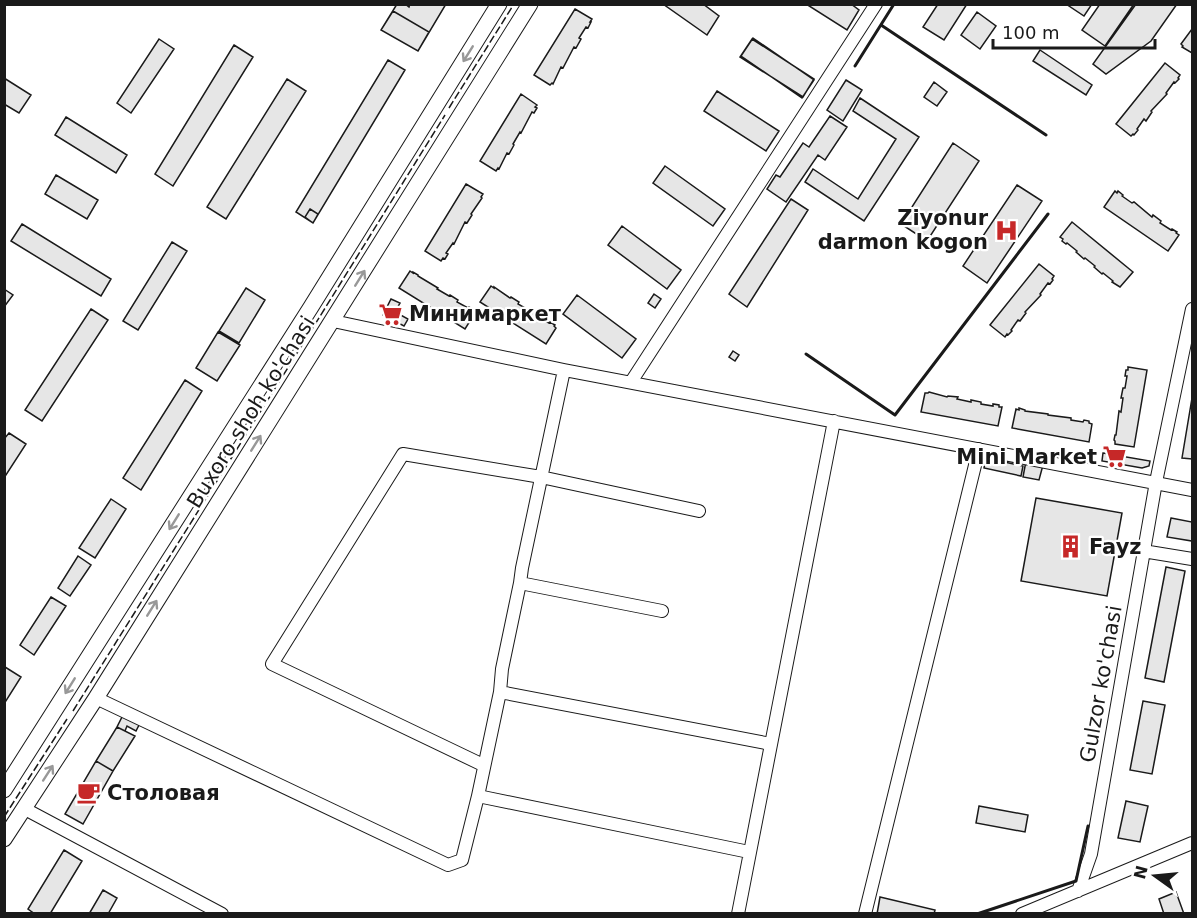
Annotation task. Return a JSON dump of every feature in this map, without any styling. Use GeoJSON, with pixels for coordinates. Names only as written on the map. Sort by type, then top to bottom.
{"type":"FeatureCollection","features":[{"type":"Feature","properties":{"kind":"main road","name":"Buxoro shoh ko'chasi"},"geometry":{"type":"LineString","coordinates":[[4,790],[301,322],[499,4]]}},
{"type":"Feature","properties":{"kind":"main road","name":"Buxoro shoh ko'chasi"},"geometry":{"type":"LineString","coordinates":[[7,832],[25,809],[96,698],[530,4]]}},
{"type":"Feature","properties":{"kind":"street"},"geometry":{"type":"LineString","coordinates":[[630,382],[876,4]]}},
{"type":"Feature","properties":{"kind":"street","name":"Gulzor ko'chasi"},"geometry":{"type":"LineString","coordinates":[[1078,891],[1091,854],[1143,551],[1192,309]]}},
{"type":"Feature","properties":{"kind":"street"},"geometry":{"type":"LineString","coordinates":[[333,321],[564,370],[1192,490]]}},
{"type":"Feature","properties":{"kind":"street"},"geometry":{"type":"LineString","coordinates":[[96,698],[448,865],[462,860],[500,692],[502,669],[522,568],[564,370]]}},
{"type":"Feature","properties":{"kind":"street"},"geometry":{"type":"LineString","coordinates":[[738,914],[834,421]]}},
{"type":"Feature","properties":{"kind":"street"},"geometry":{"type":"LineString","coordinates":[[865,914],[979,449]]}},
{"type":"Feature","properties":{"kind":"street"},"geometry":{"type":"LineString","coordinates":[[483,765],[272,664],[403,453],[541,477],[699,511]]}},
{"type":"Feature","properties":{"kind":"street"},"geometry":{"type":"LineString","coordinates":[[1143,551],[1192,559]]}},
{"type":"Feature","properties":{"kind":"street"},"geometry":{"type":"LineString","coordinates":[[520,583],[662,611]]}},
{"type":"Feature","properties":{"kind":"street"},"geometry":{"type":"LineString","coordinates":[[500,692],[771,744]]}},
{"type":"Feature","properties":{"kind":"street"},"geometry":{"type":"LineString","coordinates":[[478,796],[750,852]]}},
{"type":"Feature","properties":{"kind":"street"},"geometry":{"type":"LineString","coordinates":[[25,809],[222,914]]}},
{"type":"Feature","properties":{"kind":"street"},"geometry":{"type":"LineString","coordinates":[[1022,914],[1192,843]]}},
{"type":"Feature","properties":{"kind":"building"},"geometry":{"type":"Polygon","coordinates":[[[397,4],[405,4],[409,7],[410,4],[446,4],[418,51],[381,30],[397,4]]]}},
{"type":"Feature","properties":{"kind":"building"},"geometry":{"type":"Polygon","coordinates":[[[663,4],[703,4],[719,16],[707,35],[663,4]]]}},
{"type":"Feature","properties":{"kind":"building"},"geometry":{"type":"Polygon","coordinates":[[[806,4],[851,4],[859,10],[847,30],[806,4]]]}},
{"type":"Feature","properties":{"kind":"building"},"geometry":{"type":"Polygon","coordinates":[[[938,4],[967,4],[944,40],[923,27],[938,4]]]}},
{"type":"Feature","properties":{"kind":"building"},"geometry":{"type":"Polygon","coordinates":[[[1066,4],[1092,4],[1084,16],[1066,4]]]}},
{"type":"Feature","properties":{"kind":"building"},"geometry":{"type":"Polygon","coordinates":[[[1100,4],[1134,4],[1105,46],[1082,30],[1100,4]]]}},
{"type":"Feature","properties":{"kind":"building"},"geometry":{"type":"Polygon","coordinates":[[[1136,4],[1177,4],[1151,41],[1106,74],[1093,64],[1136,4]]]}},
{"type":"Feature","properties":{"kind":"building"},"geometry":{"type":"Polygon","coordinates":[[[575,9],[592,19],[579,38],[581,39],[576,48],[574,47],[553,84],[550,85],[534,75],[575,9]]]}},
{"type":"Feature","properties":{"kind":"building"},"geometry":{"type":"Polygon","coordinates":[[[393,11],[429,32],[418,51],[381,30],[393,11]]]}},
{"type":"Feature","properties":{"kind":"building"},"geometry":{"type":"Polygon","coordinates":[[[977,12],[996,26],[980,49],[961,35],[977,12]]]}},
{"type":"Feature","properties":{"kind":"building"},"geometry":{"type":"Polygon","coordinates":[[[1192,29],[1192,53],[1181,44],[1192,29]]]}},
{"type":"Feature","properties":{"kind":"building"},"geometry":{"type":"Polygon","coordinates":[[[753,38],[814,80],[802,98],[741,56],[753,38]]]}},
{"type":"Feature","properties":{"kind":"building"},"geometry":{"type":"Polygon","coordinates":[[[159,39],[174,49],[131,113],[117,103],[159,39]]]}},
{"type":"Feature","properties":{"kind":"building"},"geometry":{"type":"Polygon","coordinates":[[[752,39],[814,79],[803,97],[740,57],[752,39]]]}},
{"type":"Feature","properties":{"kind":"building"},"geometry":{"type":"Polygon","coordinates":[[[234,45],[253,57],[173,186],[155,174],[234,45]]]}},
{"type":"Feature","properties":{"kind":"building"},"geometry":{"type":"Polygon","coordinates":[[[1040,50],[1092,85],[1086,95],[1033,61],[1040,50]]]}},
{"type":"Feature","properties":{"kind":"building"},"geometry":{"type":"Polygon","coordinates":[[[388,60],[405,70],[313,223],[296,212],[388,60]]]}},
{"type":"Feature","properties":{"kind":"building"},"geometry":{"type":"Polygon","coordinates":[[[1165,63],[1180,75],[1179,79],[1174,82],[1146,121],[1144,119],[1138,130],[1131,136],[1116,124],[1165,63]]]}},
{"type":"Feature","properties":{"kind":"building"},"geometry":{"type":"Polygon","coordinates":[[[4,78],[31,95],[19,113],[4,104],[4,78]]]}},
{"type":"Feature","properties":{"kind":"building"},"geometry":{"type":"Polygon","coordinates":[[[287,79],[306,91],[226,219],[207,207],[287,79]]]}},
{"type":"Feature","properties":{"kind":"building"},"geometry":{"type":"Polygon","coordinates":[[[846,80],[862,90],[843,121],[827,110],[846,80]]]}},
{"type":"Feature","properties":{"kind":"building"},"geometry":{"type":"Polygon","coordinates":[[[934,82],[947,92],[937,106],[924,97],[934,82]]]}},
{"type":"Feature","properties":{"kind":"building"},"geometry":{"type":"Polygon","coordinates":[[[717,91],[779,131],[766,151],[704,111],[717,91]]]}},
{"type":"Feature","properties":{"kind":"building"},"geometry":{"type":"Polygon","coordinates":[[[521,94],[537,105],[535,107],[537,108],[534,113],[532,112],[509,154],[507,153],[496,171],[480,161],[521,94]]]}},
{"type":"Feature","properties":{"kind":"building"},"geometry":{"type":"Polygon","coordinates":[[[860,98],[919,137],[864,221],[805,182],[813,169],[858,199],[896,139],[853,111],[860,98]]]}},
{"type":"Feature","properties":{"kind":"building"},"geometry":{"type":"Polygon","coordinates":[[[830,116],[847,127],[825,160],[818,155],[786,202],[767,189],[776,175],[780,177],[803,143],[809,147],[830,116]]]}},
{"type":"Feature","properties":{"kind":"building"},"geometry":{"type":"Polygon","coordinates":[[[66,117],[127,155],[116,173],[55,135],[66,117]]]}},
{"type":"Feature","properties":{"kind":"building"},"geometry":{"type":"Polygon","coordinates":[[[953,143],[979,161],[927,241],[901,224],[953,143]]]}},
{"type":"Feature","properties":{"kind":"building"},"geometry":{"type":"Polygon","coordinates":[[[665,166],[725,209],[713,226],[653,183],[665,166]]]}},
{"type":"Feature","properties":{"kind":"building"},"geometry":{"type":"Polygon","coordinates":[[[56,175],[98,200],[87,219],[45,194],[56,175]]]}},
{"type":"Feature","properties":{"kind":"building"},"geometry":{"type":"Polygon","coordinates":[[[466,184],[483,194],[482,198],[446,253],[448,254],[445,259],[441,261],[425,251],[466,184]]]}},
{"type":"Feature","properties":{"kind":"building"},"geometry":{"type":"Polygon","coordinates":[[[1017,185],[1042,201],[987,283],[963,266],[1017,185]]]}},
{"type":"Feature","properties":{"kind":"building"},"geometry":{"type":"Polygon","coordinates":[[[1115,191],[1132,203],[1134,202],[1152,217],[1153,215],[1161,221],[1160,223],[1177,232],[1179,235],[1168,251],[1104,207],[1115,191]]]}},
{"type":"Feature","properties":{"kind":"building"},"geometry":{"type":"Polygon","coordinates":[[[791,199],[808,210],[747,307],[729,294],[791,199]]]}},
{"type":"Feature","properties":{"kind":"building"},"geometry":{"type":"Polygon","coordinates":[[[310,209],[318,214],[313,223],[305,217],[310,209]]]}},
{"type":"Feature","properties":{"kind":"building"},"geometry":{"type":"Polygon","coordinates":[[[1072,222],[1133,272],[1120,287],[1062,241],[1060,237],[1072,222]]]}},
{"type":"Feature","properties":{"kind":"building"},"geometry":{"type":"Polygon","coordinates":[[[22,224],[111,279],[101,296],[11,241],[22,224]]]}},
{"type":"Feature","properties":{"kind":"building"},"geometry":{"type":"Polygon","coordinates":[[[622,226],[681,270],[667,289],[608,245],[622,226]]]}},
{"type":"Feature","properties":{"kind":"building"},"geometry":{"type":"Polygon","coordinates":[[[172,242],[187,251],[138,330],[123,321],[172,242]]]}},
{"type":"Feature","properties":{"kind":"building"},"geometry":{"type":"Polygon","coordinates":[[[1039,264],[1054,276],[1053,280],[1050,284],[1048,283],[1041,295],[1005,337],[990,325],[1039,264]]]}},
{"type":"Feature","properties":{"kind":"building"},"geometry":{"type":"Polygon","coordinates":[[[410,271],[458,300],[457,302],[474,310],[475,313],[465,329],[399,288],[410,271]]]}},
{"type":"Feature","properties":{"kind":"building"},"geometry":{"type":"Polygon","coordinates":[[[491,286],[530,311],[531,309],[539,315],[538,317],[555,325],[556,328],[546,344],[480,302],[491,286]]]}},
{"type":"Feature","properties":{"kind":"building"},"geometry":{"type":"Polygon","coordinates":[[[246,288],[265,300],[239,343],[219,331],[246,288]]]}},
{"type":"Feature","properties":{"kind":"building"},"geometry":{"type":"Polygon","coordinates":[[[4,289],[13,295],[4,307],[4,289]]]}},
{"type":"Feature","properties":{"kind":"building"},"geometry":{"type":"Polygon","coordinates":[[[654,294],[661,299],[655,308],[648,303],[654,294]]]}},
{"type":"Feature","properties":{"kind":"building"},"geometry":{"type":"Polygon","coordinates":[[[577,295],[636,339],[622,358],[563,314],[577,295]]]}},
{"type":"Feature","properties":{"kind":"building","name":"Минимаркет"},"geometry":{"type":"Polygon","coordinates":[[[391,299],[400,303],[395,312],[408,319],[404,326],[383,315],[391,299]]]}},
{"type":"Feature","properties":{"kind":"building"},"geometry":{"type":"Polygon","coordinates":[[[91,309],[108,320],[42,421],[25,410],[91,309]]]}},
{"type":"Feature","properties":{"kind":"building"},"geometry":{"type":"Polygon","coordinates":[[[218,332],[240,345],[217,381],[196,368],[218,332]]]}},
{"type":"Feature","properties":{"kind":"building"},"geometry":{"type":"Polygon","coordinates":[[[733,351],[739,355],[735,361],[729,357],[733,351]]]}},
{"type":"Feature","properties":{"kind":"building"},"geometry":{"type":"Polygon","coordinates":[[[1128,367],[1147,370],[1134,447],[1115,444],[1114,440],[1128,367]]]}},
{"type":"Feature","properties":{"kind":"building"},"geometry":{"type":"Polygon","coordinates":[[[185,380],[202,391],[141,490],[123,478],[185,380]]]}},
{"type":"Feature","properties":{"kind":"building"},"geometry":{"type":"Polygon","coordinates":[[[925,393],[947,397],[958,397],[957,399],[971,402],[971,400],[981,402],[981,404],[999,405],[1002,407],[998,426],[921,412],[925,393]]]}},
{"type":"Feature","properties":{"kind":"building"},"geometry":{"type":"Polygon","coordinates":[[[1192,398],[1192,459],[1182,458],[1192,398]]]}},
{"type":"Feature","properties":{"kind":"building"},"geometry":{"type":"Polygon","coordinates":[[[1019,408],[1025,411],[1071,418],[1071,420],[1089,421],[1092,424],[1089,442],[1012,428],[1016,409],[1019,410],[1019,408]]]}},
{"type":"Feature","properties":{"kind":"building"},"geometry":{"type":"Polygon","coordinates":[[[9,433],[26,444],[4,478],[4,439],[9,433]]]}},
{"type":"Feature","properties":{"kind":"building","name":"Mini Market"},"geometry":{"type":"Polygon","coordinates":[[[1103,453],[1150,461],[1149,466],[1142,468],[1102,461],[1103,453]]]}},
{"type":"Feature","properties":{"kind":"building"},"geometry":{"type":"Polygon","coordinates":[[[986,458],[1023,466],[1021,476],[984,468],[986,458]]]}},
{"type":"Feature","properties":{"kind":"building"},"geometry":{"type":"Polygon","coordinates":[[[1026,461],[1043,465],[1039,480],[1023,477],[1026,461]]]}},
{"type":"Feature","properties":{"kind":"building","name":"Fayz"},"geometry":{"type":"Polygon","coordinates":[[[1036,498],[1122,513],[1107,596],[1021,581],[1036,498]]]}},
{"type":"Feature","properties":{"kind":"building"},"geometry":{"type":"Polygon","coordinates":[[[111,499],[126,509],[95,558],[79,548],[111,499]]]}},
{"type":"Feature","properties":{"kind":"building"},"geometry":{"type":"Polygon","coordinates":[[[1171,518],[1192,522],[1192,541],[1167,537],[1171,518]]]}},
{"type":"Feature","properties":{"kind":"building"},"geometry":{"type":"Polygon","coordinates":[[[78,556],[91,565],[70,596],[58,588],[78,556]]]}},
{"type":"Feature","properties":{"kind":"building"},"geometry":{"type":"Polygon","coordinates":[[[1166,567],[1185,571],[1164,682],[1145,678],[1166,567]]]}},
{"type":"Feature","properties":{"kind":"building"},"geometry":{"type":"Polygon","coordinates":[[[51,597],[66,606],[34,655],[20,645],[51,597]]]}},
{"type":"Feature","properties":{"kind":"building"},"geometry":{"type":"Polygon","coordinates":[[[4,668],[21,677],[4,704],[4,668]]]}},
{"type":"Feature","properties":{"kind":"building"},"geometry":{"type":"Polygon","coordinates":[[[1143,701],[1165,705],[1152,774],[1130,770],[1143,701]]]}},
{"type":"Feature","properties":{"kind":"building"},"geometry":{"type":"Polygon","coordinates":[[[123,715],[140,723],[136,731],[127,726],[125,731],[117,727],[123,715]]]}},
{"type":"Feature","properties":{"kind":"building","name":"Столовая"},"geometry":{"type":"Polygon","coordinates":[[[117,727],[135,736],[113,771],[96,761],[117,727]]]}},
{"type":"Feature","properties":{"kind":"building","name":"Столовая"},"geometry":{"type":"Polygon","coordinates":[[[96,761],[113,771],[83,824],[65,814],[96,761]]]}},
{"type":"Feature","properties":{"kind":"building"},"geometry":{"type":"Polygon","coordinates":[[[1126,801],[1148,806],[1140,842],[1118,838],[1126,801]]]}},
{"type":"Feature","properties":{"kind":"building"},"geometry":{"type":"Polygon","coordinates":[[[979,806],[1028,815],[1025,832],[976,823],[979,806]]]}},
{"type":"Feature","properties":{"kind":"building"},"geometry":{"type":"Polygon","coordinates":[[[64,850],[82,861],[50,914],[35,914],[28,909],[64,850]]]}},
{"type":"Feature","properties":{"kind":"building"},"geometry":{"type":"Polygon","coordinates":[[[103,890],[117,898],[108,914],[89,914],[103,890]]]}},
{"type":"Feature","properties":{"kind":"building"},"geometry":{"type":"Polygon","coordinates":[[[1176,892],[1184,914],[1164,914],[1159,899],[1176,892]]]}},
{"type":"Feature","properties":{"kind":"building"},"geometry":{"type":"Polygon","coordinates":[[[880,897],[935,910],[934,914],[877,914],[880,897]]]}},
{"type":"Feature","properties":{"kind":"fence"},"geometry":{"type":"LineString","coordinates":[[449,108],[514,4]]}},
{"type":"Feature","properties":{"kind":"fence"},"geometry":{"type":"LineString","coordinates":[[309,334],[445,115]]}},
{"type":"Feature","properties":{"kind":"fence"},"geometry":{"type":"LineString","coordinates":[[73,711],[304,342]]}},
{"type":"Feature","properties":{"kind":"fence"},"geometry":{"type":"LineString","coordinates":[[4,817],[67,719]]}},
{"type":"Feature","properties":{"kind":"wall"},"geometry":{"type":"LineString","coordinates":[[855,66],[894,4]]}},
{"type":"Feature","properties":{"kind":"wall"},"geometry":{"type":"LineString","coordinates":[[881,25],[1046,135]]}},
{"type":"Feature","properties":{"kind":"wall"},"geometry":{"type":"LineString","coordinates":[[806,354],[895,415],[1048,214]]}},
{"type":"Feature","properties":{"kind":"wall"},"geometry":{"type":"LineString","coordinates":[[977,914],[1076,881],[1088,826]]}},
{"type":"Feature","properties":{"kind":"place","name":"Ziyonur darmon kogon"},"geometry":{"type":"Point","coordinates":[1006,230]}},
{"type":"Feature","properties":{"kind":"place","name":"Минимаркет"},"geometry":{"type":"Point","coordinates":[391,314]}},
{"type":"Feature","properties":{"kind":"place","name":"Mini Market"},"geometry":{"type":"Point","coordinates":[1115,457]}},
{"type":"Feature","properties":{"kind":"place","name":"Fayz"},"geometry":{"type":"Point","coordinates":[1071,547]}},
{"type":"Feature","properties":{"kind":"place","name":"Столовая"},"geometry":{"type":"Point","coordinates":[89,793]}}]}
